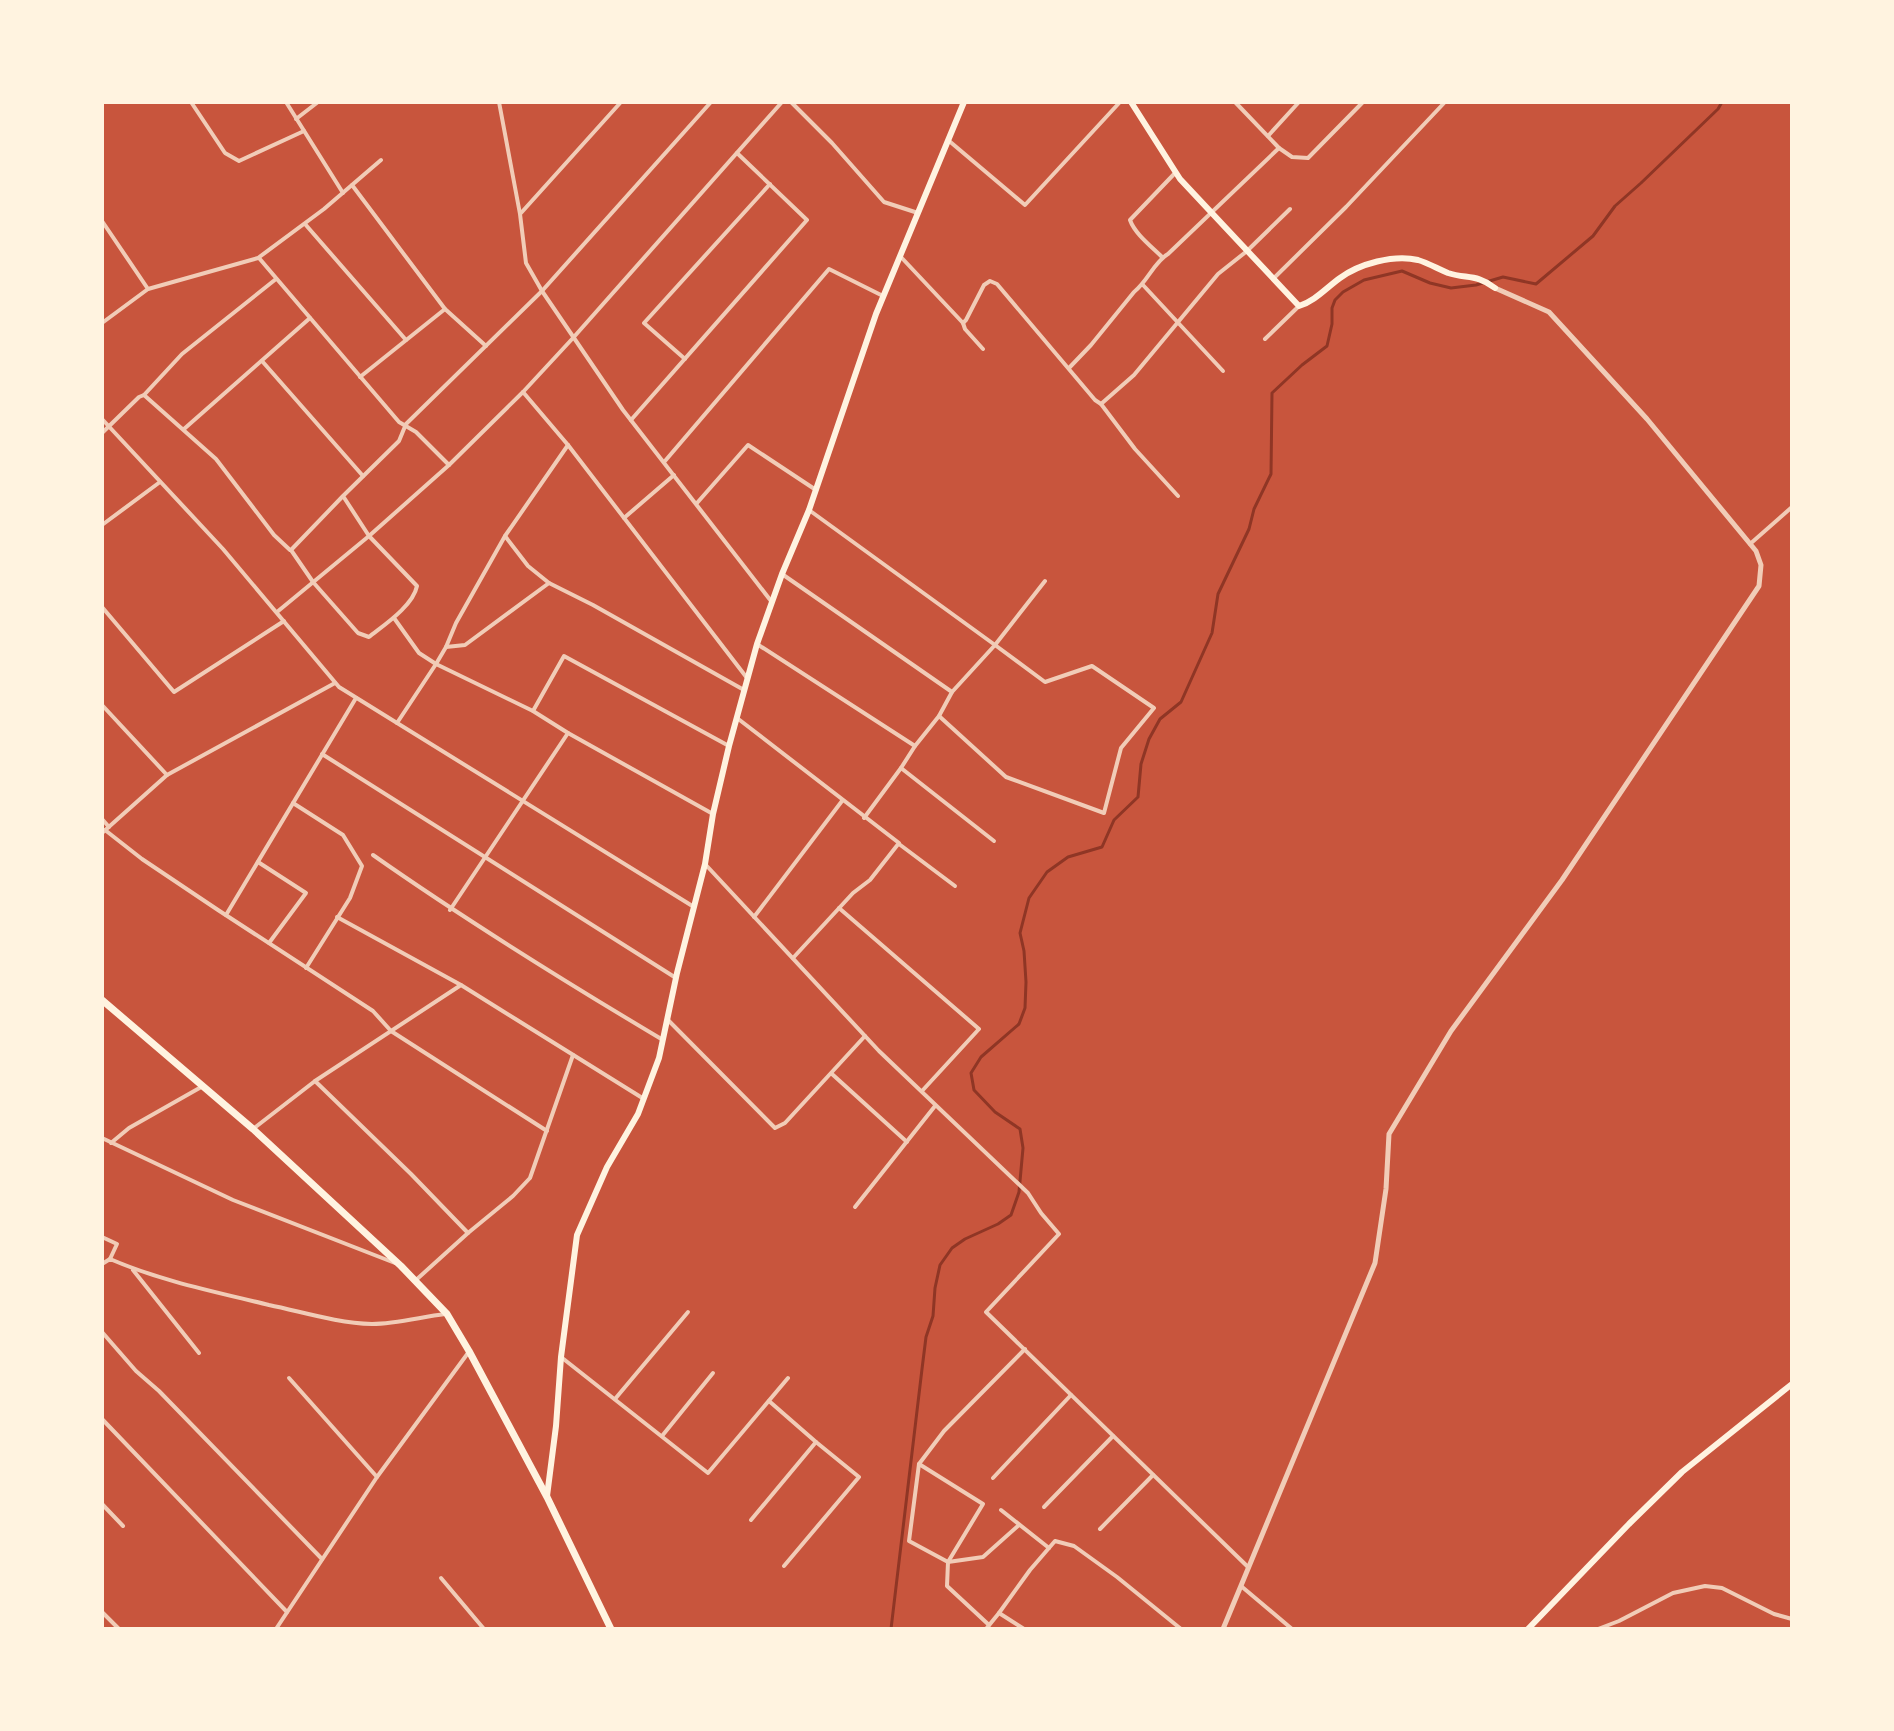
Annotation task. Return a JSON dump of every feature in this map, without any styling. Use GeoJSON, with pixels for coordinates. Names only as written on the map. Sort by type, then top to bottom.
{"type":"FeatureCollection","features":[{"type":"Feature","properties":{"kind":"main road"},"geometry":{"type":"LineString","coordinates":[[547,1497],[577,1235],[607,1167],[638,1114],[659,1058],[705,864],[729,746],[757,644],[809,510],[883,296],[964,102]]}},
{"type":"Feature","properties":{"kind":"main road"},"geometry":{"type":"LineString","coordinates":[[1131,102],[1176,172],[1299,306],[1310,302],[1348,273],[1376,262],[1402,259],[1418,260],[1447,273],[1484,280],[1495,288]]}},
{"type":"Feature","properties":{"kind":"main road"},"geometry":{"type":"LineString","coordinates":[[102,1000],[253,1129],[416,1280],[447,1314],[547,1497],[611,1629]]}},
{"type":"Feature","properties":{"kind":"main road"},"geometry":{"type":"LineString","coordinates":[[1528,1629],[1682,1472],[1792,1384]]}},
{"type":"Feature","properties":{"kind":"street"},"geometry":{"type":"LineString","coordinates":[[191,102],[225,153],[239,161],[304,131]]}},
{"type":"Feature","properties":{"kind":"street"},"geometry":{"type":"LineString","coordinates":[[286,102],[343,193]]}},
{"type":"Feature","properties":{"kind":"street"},"geometry":{"type":"LineString","coordinates":[[296,119],[318,102]]}},
{"type":"Feature","properties":{"kind":"street"},"geometry":{"type":"LineString","coordinates":[[499,102],[526,263],[573,338],[631,420],[772,603]]}},
{"type":"Feature","properties":{"kind":"street"},"geometry":{"type":"LineString","coordinates":[[520,214],[621,102]]}},
{"type":"Feature","properties":{"kind":"street"},"geometry":{"type":"LineString","coordinates":[[291,550],[399,441],[406,424],[542,291],[711,102]]}},
{"type":"Feature","properties":{"kind":"street"},"geometry":{"type":"LineString","coordinates":[[277,612],[449,465],[523,392],[782,102]]}},
{"type":"Feature","properties":{"kind":"street"},"geometry":{"type":"LineString","coordinates":[[791,102],[884,202],[918,213]]}},
{"type":"Feature","properties":{"kind":"street"},"geometry":{"type":"LineString","coordinates":[[948,140],[1025,205],[1120,102]]}},
{"type":"Feature","properties":{"kind":"street"},"geometry":{"type":"LineString","coordinates":[[1235,102],[1279,148],[1292,157],[1308,158],[1363,102]]}},
{"type":"Feature","properties":{"kind":"street"},"geometry":{"type":"LineString","coordinates":[[1268,136],[1299,102]]}},
{"type":"Feature","properties":{"kind":"street"},"geometry":{"type":"LineString","coordinates":[[1273,278],[1346,207],[1445,102]]}},
{"type":"Feature","properties":{"kind":"street"},"geometry":{"type":"LineString","coordinates":[[1068,369],[1143,285],[1162,257],[1213,214],[1279,148]]}},
{"type":"Feature","properties":{"kind":"street"},"geometry":{"type":"LineString","coordinates":[[631,420],[807,220],[737,153]]}},
{"type":"Feature","properties":{"kind":"street"},"geometry":{"type":"LineString","coordinates":[[102,323],[148,289],[258,258],[381,160]]}},
{"type":"Feature","properties":{"kind":"street"},"geometry":{"type":"LineString","coordinates":[[1162,257],[1130,220],[1176,172]]}},
{"type":"Feature","properties":{"kind":"street"},"geometry":{"type":"LineString","coordinates":[[685,359],[644,323],[770,184]]}},
{"type":"Feature","properties":{"kind":"street"},"geometry":{"type":"LineString","coordinates":[[352,185],[445,309],[486,346]]}},
{"type":"Feature","properties":{"kind":"street"},"geometry":{"type":"LineString","coordinates":[[1101,404],[1134,375],[1218,274],[1290,209]]}},
{"type":"Feature","properties":{"kind":"street"},"geometry":{"type":"LineString","coordinates":[[102,223],[148,289]]}},
{"type":"Feature","properties":{"kind":"street"},"geometry":{"type":"LineString","coordinates":[[304,224],[406,340]]}},
{"type":"Feature","properties":{"kind":"street"},"geometry":{"type":"LineString","coordinates":[[900,256],[983,349]]}},
{"type":"Feature","properties":{"kind":"street"},"geometry":{"type":"LineString","coordinates":[[258,258],[399,422],[416,432],[449,465]]}},
{"type":"Feature","properties":{"kind":"street"},"geometry":{"type":"LineString","coordinates":[[665,461],[829,269],[883,296]]}},
{"type":"Feature","properties":{"kind":"street"},"geometry":{"type":"LineString","coordinates":[[102,433],[144,395],[182,354],[276,279]]}},
{"type":"Feature","properties":{"kind":"street"},"geometry":{"type":"LineString","coordinates":[[963,323],[984,285],[990,281],[997,284],[1178,496]]}},
{"type":"Feature","properties":{"kind":"street"},"geometry":{"type":"LineString","coordinates":[[1143,285],[1223,371]]}},
{"type":"Feature","properties":{"kind":"street"},"geometry":{"type":"LineString","coordinates":[[1223,1629],[1375,1263],[1386,1189],[1389,1134],[1451,1031],[1562,880],[1759,586],[1761,565],[1756,551],[1647,419],[1549,312],[1495,288]]}},
{"type":"Feature","properties":{"kind":"street"},"geometry":{"type":"LineString","coordinates":[[1265,339],[1299,306]]}},
{"type":"Feature","properties":{"kind":"street"},"geometry":{"type":"LineString","coordinates":[[360,377],[445,309]]}},
{"type":"Feature","properties":{"kind":"street"},"geometry":{"type":"LineString","coordinates":[[184,429],[310,318]]}},
{"type":"Feature","properties":{"kind":"street"},"geometry":{"type":"LineString","coordinates":[[262,361],[363,476]]}},
{"type":"Feature","properties":{"kind":"street"},"geometry":{"type":"LineString","coordinates":[[523,392],[568,445],[747,678]]}},
{"type":"Feature","properties":{"kind":"street"},"geometry":{"type":"LineString","coordinates":[[144,395],[216,459],[274,535],[291,550],[313,582],[358,633],[369,637],[394,618],[416,593],[417,586],[369,536],[343,496]]}},
{"type":"Feature","properties":{"kind":"street"},"geometry":{"type":"LineString","coordinates":[[102,419],[223,549],[339,687],[694,907]]}},
{"type":"Feature","properties":{"kind":"street"},"geometry":{"type":"LineString","coordinates":[[397,723],[446,647],[456,623],[505,536],[568,445]]}},
{"type":"Feature","properties":{"kind":"street"},"geometry":{"type":"LineString","coordinates":[[697,503],[748,445],[816,490]]}},
{"type":"Feature","properties":{"kind":"street"},"geometry":{"type":"LineString","coordinates":[[624,518],[675,475]]}},
{"type":"Feature","properties":{"kind":"street"},"geometry":{"type":"LineString","coordinates":[[102,525],[160,482]]}},
{"type":"Feature","properties":{"kind":"street"},"geometry":{"type":"LineString","coordinates":[[1750,544],[1792,507]]}},
{"type":"Feature","properties":{"kind":"street"},"geometry":{"type":"LineString","coordinates":[[809,510],[1045,682],[1092,666],[1154,708],[1121,748],[1104,813],[1006,777],[939,716]]}},
{"type":"Feature","properties":{"kind":"street"},"geometry":{"type":"LineString","coordinates":[[505,536],[528,566],[549,583],[744,690]]}},
{"type":"Feature","properties":{"kind":"street"},"geometry":{"type":"LineString","coordinates":[[782,574],[952,692]]}},
{"type":"Feature","properties":{"kind":"street"},"geometry":{"type":"LineString","coordinates":[[864,818],[939,716],[952,692],[995,645],[1045,581]]}},
{"type":"Feature","properties":{"kind":"street"},"geometry":{"type":"LineString","coordinates":[[446,647],[465,645],[549,583]]}},
{"type":"Feature","properties":{"kind":"street"},"geometry":{"type":"LineString","coordinates":[[102,607],[174,692],[284,621]]}},
{"type":"Feature","properties":{"kind":"street"},"geometry":{"type":"LineString","coordinates":[[394,618],[419,653],[436,664],[533,711],[713,814]]}},
{"type":"Feature","properties":{"kind":"street"},"geometry":{"type":"LineString","coordinates":[[757,644],[915,746]]}},
{"type":"Feature","properties":{"kind":"street"},"geometry":{"type":"LineString","coordinates":[[533,711],[564,656],[729,746]]}},
{"type":"Feature","properties":{"kind":"street"},"geometry":{"type":"LineString","coordinates":[[105,830],[167,775],[335,683]]}},
{"type":"Feature","properties":{"kind":"street"},"geometry":{"type":"LineString","coordinates":[[226,915],[356,698]]}},
{"type":"Feature","properties":{"kind":"street"},"geometry":{"type":"LineString","coordinates":[[102,705],[167,775]]}},
{"type":"Feature","properties":{"kind":"street"},"geometry":{"type":"LineString","coordinates":[[737,718],[955,886]]}},
{"type":"Feature","properties":{"kind":"street"},"geometry":{"type":"LineString","coordinates":[[450,910],[568,733]]}},
{"type":"Feature","properties":{"kind":"street"},"geometry":{"type":"LineString","coordinates":[[322,754],[676,978]]}},
{"type":"Feature","properties":{"kind":"street"},"geometry":{"type":"LineString","coordinates":[[901,768],[994,841]]}},
{"type":"Feature","properties":{"kind":"street"},"geometry":{"type":"LineString","coordinates":[[754,917],[843,801]]}},
{"type":"Feature","properties":{"kind":"street"},"geometry":{"type":"LineString","coordinates":[[293,803],[343,835],[362,866],[350,898],[306,968]]}},
{"type":"Feature","properties":{"kind":"street"},"geometry":{"type":"LineString","coordinates":[[102,819],[105,830],[142,859],[373,1011],[391,1031],[547,1131]]}},
{"type":"Feature","properties":{"kind":"street"},"geometry":{"type":"LineString","coordinates":[[793,958],[853,893],[870,880],[899,843]]}},
{"type":"Feature","properties":{"kind":"street"},"geometry":{"type":"LineString","coordinates":[[373,855],[450,910],[663,1040]]}},
{"type":"Feature","properties":{"kind":"street"},"geometry":{"type":"LineString","coordinates":[[258,862],[306,893],[269,943]]}},
{"type":"Feature","properties":{"kind":"street"},"geometry":{"type":"LineString","coordinates":[[705,864],[865,1036],[1028,1193],[1059,1234],[986,1312],[1248,1567]]}},
{"type":"Feature","properties":{"kind":"street"},"geometry":{"type":"LineString","coordinates":[[839,908],[979,1029],[921,1092]]}},
{"type":"Feature","properties":{"kind":"street"},"geometry":{"type":"LineString","coordinates":[[337,917],[461,985],[644,1099]]}},
{"type":"Feature","properties":{"kind":"street"},"geometry":{"type":"LineString","coordinates":[[253,1129],[315,1081],[461,985]]}},
{"type":"Feature","properties":{"kind":"street"},"geometry":{"type":"LineString","coordinates":[[667,1020],[775,1128],[785,1123],[865,1036]]}},
{"type":"Feature","properties":{"kind":"street"},"geometry":{"type":"LineString","coordinates":[[416,1280],[530,1178],[573,1055]]}},
{"type":"Feature","properties":{"kind":"street"},"geometry":{"type":"LineString","coordinates":[[832,1074],[907,1142]]}},
{"type":"Feature","properties":{"kind":"street"},"geometry":{"type":"LineString","coordinates":[[315,1081],[468,1233]]}},
{"type":"Feature","properties":{"kind":"street"},"geometry":{"type":"LineString","coordinates":[[111,1143],[129,1128],[203,1086]]}},
{"type":"Feature","properties":{"kind":"street"},"geometry":{"type":"LineString","coordinates":[[855,1207],[936,1105]]}},
{"type":"Feature","properties":{"kind":"street"},"geometry":{"type":"LineString","coordinates":[[102,1138],[233,1200],[401,1266]]}},
{"type":"Feature","properties":{"kind":"street"},"geometry":{"type":"LineString","coordinates":[[102,1237],[117,1244],[110,1259],[102,1264]]}},
{"type":"Feature","properties":{"kind":"street"},"geometry":{"type":"LineString","coordinates":[[110,1259],[202,1289],[355,1323],[375,1324],[447,1314]]}},
{"type":"Feature","properties":{"kind":"street"},"geometry":{"type":"LineString","coordinates":[[132,1268],[199,1353]]}},
{"type":"Feature","properties":{"kind":"street"},"geometry":{"type":"LineString","coordinates":[[615,1399],[688,1312]]}},
{"type":"Feature","properties":{"kind":"street"},"geometry":{"type":"LineString","coordinates":[[102,1332],[136,1371],[322,1559]]}},
{"type":"Feature","properties":{"kind":"street"},"geometry":{"type":"LineString","coordinates":[[1019,1525],[983,1557],[948,1562],[909,1541],[919,1464],[944,1431],[1025,1349]]}},
{"type":"Feature","properties":{"kind":"street"},"geometry":{"type":"LineString","coordinates":[[279,1628],[377,1477],[469,1351]]}},
{"type":"Feature","properties":{"kind":"street"},"geometry":{"type":"LineString","coordinates":[[561,1357],[708,1473],[788,1378]]}},
{"type":"Feature","properties":{"kind":"street"},"geometry":{"type":"LineString","coordinates":[[662,1436],[713,1373]]}},
{"type":"Feature","properties":{"kind":"street"},"geometry":{"type":"LineString","coordinates":[[289,1378],[377,1477]]}},
{"type":"Feature","properties":{"kind":"street"},"geometry":{"type":"LineString","coordinates":[[993,1478],[1071,1395]]}},
{"type":"Feature","properties":{"kind":"street"},"geometry":{"type":"LineString","coordinates":[[769,1401],[859,1477],[784,1566]]}},
{"type":"Feature","properties":{"kind":"street"},"geometry":{"type":"LineString","coordinates":[[102,1419],[287,1612]]}},
{"type":"Feature","properties":{"kind":"street"},"geometry":{"type":"LineString","coordinates":[[1044,1507],[1113,1436]]}},
{"type":"Feature","properties":{"kind":"street"},"geometry":{"type":"LineString","coordinates":[[751,1520],[816,1442]]}},
{"type":"Feature","properties":{"kind":"street"},"geometry":{"type":"LineString","coordinates":[[919,1464],[983,1504],[948,1562],[947,1586],[988,1627],[1055,1541],[1074,1546],[1181,1629]]}},
{"type":"Feature","properties":{"kind":"street"},"geometry":{"type":"LineString","coordinates":[[1100,1529],[1153,1475]]}},
{"type":"Feature","properties":{"kind":"street"},"geometry":{"type":"LineString","coordinates":[[102,1504],[123,1526]]}},
{"type":"Feature","properties":{"kind":"street"},"geometry":{"type":"LineString","coordinates":[[1001,1510],[1049,1548]]}},
{"type":"Feature","properties":{"kind":"street"},"geometry":{"type":"LineString","coordinates":[[441,1578],[484,1629]]}},
{"type":"Feature","properties":{"kind":"street"},"geometry":{"type":"LineString","coordinates":[[1241,1586],[1292,1629]]}},
{"type":"Feature","properties":{"kind":"street"},"geometry":{"type":"LineString","coordinates":[[1598,1629],[1673,1593],[1705,1586],[1722,1588],[1774,1614],[1790,1617]]}},
{"type":"Feature","properties":{"kind":"street"},"geometry":{"type":"LineString","coordinates":[[102,1612],[119,1629]]}},
{"type":"Feature","properties":{"kind":"street"},"geometry":{"type":"LineString","coordinates":[[999,1613],[1024,1629]]}},
{"type":"Feature","properties":{"kind":"waterway"},"geometry":{"type":"LineString","coordinates":[[891,1629],[926,1337],[933,1316],[940,1265],[952,1248],[1011,1215],[1019,1192],[1023,1148],[1020,1129],[995,1112],[974,1090],[971,1073],[981,1057],[1019,1024],[1025,1008],[1024,951],[1020,933],[1029,898],[1047,872],[1068,857],[1102,847],[1114,820],[1138,797],[1141,764],[1149,739],[1160,719],[1181,702],[1212,633],[1218,594],[1271,474],[1272,393],[1327,346],[1335,300],[1364,280],[1402,271],[1451,288],[1503,277],[1536,284],[1593,236],[1615,206],[1722,102]]}}]}
